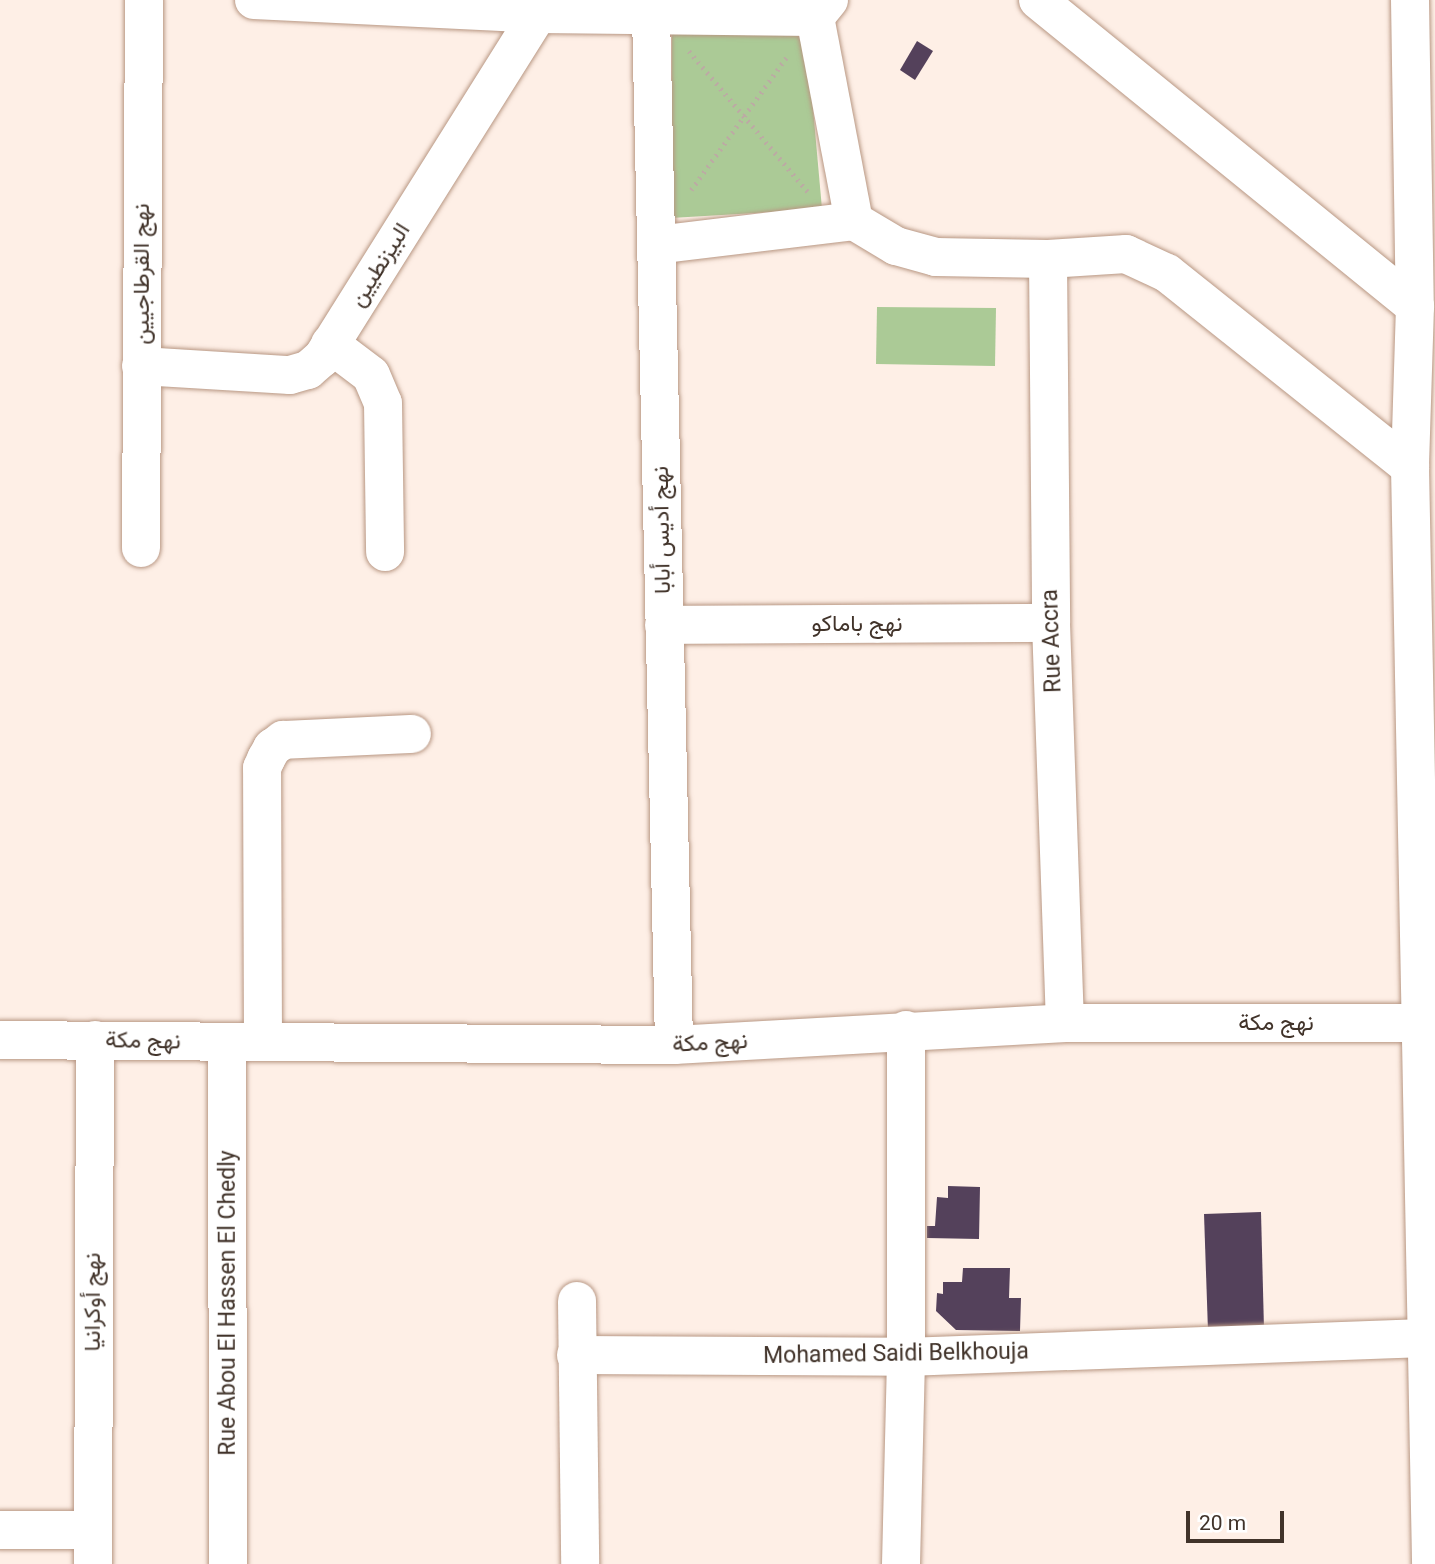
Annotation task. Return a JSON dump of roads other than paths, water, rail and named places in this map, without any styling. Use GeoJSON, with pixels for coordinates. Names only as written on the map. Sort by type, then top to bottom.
{"type":"FeatureCollection","features":[{"type":"Feature","properties":{"kind":"street","name":"نهج القرطاجيين"},"geometry":{"type":"LineString","coordinates":[[141,548],[144,0]]}},
{"type":"Feature","properties":{"kind":"street"},"geometry":{"type":"LineString","coordinates":[[254,0],[534,7],[650,14],[822,9],[854,221]]}},
{"type":"Feature","properties":{"kind":"street"},"geometry":{"type":"LineString","coordinates":[[1038,0],[1415,306]]}},
{"type":"Feature","properties":{"kind":"street"},"geometry":{"type":"LineString","coordinates":[[1410,0],[1415,306],[1410,467],[1430,1022],[1425,1338],[1432,1564]]}},
{"type":"Feature","properties":{"kind":"street","name":"البيزنطيين"},"geometry":{"type":"LineString","coordinates":[[141,366],[290,375],[307,370],[322,358],[534,7]]}},
{"type":"Feature","properties":{"kind":"street","name":"نهج أديس أبابا"},"geometry":{"type":"LineString","coordinates":[[650,14],[674,1045]]}},
{"type":"Feature","properties":{"kind":"street"},"geometry":{"type":"LineString","coordinates":[[656,245],[854,221],[896,246],[936,257],[1048,260],[1126,254],[1167,273],[1410,467]]}},
{"type":"Feature","properties":{"kind":"street","name":"Rue Accra"},"geometry":{"type":"LineString","coordinates":[[1048,260],[1051,623],[1065,1023]]}},
{"type":"Feature","properties":{"kind":"street"},"geometry":{"type":"LineString","coordinates":[[330,344],[370,375],[383,403],[385,552]]}},
{"type":"Feature","properties":{"kind":"street","name":"نهج باماكو"},"geometry":{"type":"LineString","coordinates":[[664,625],[1051,623]]}},
{"type":"Feature","properties":{"kind":"street","name":"Rue Abou El Hassen El Chedly"},"geometry":{"type":"LineString","coordinates":[[228,1564],[245,1042],[262,768],[272,748],[283,740],[412,734]]}},
{"type":"Feature","properties":{"kind":"street","name":"نهج مكة"},"geometry":{"type":"LineString","coordinates":[[0,1040],[674,1045],[1065,1023],[1430,1022]]}},
{"type":"Feature","properties":{"kind":"street"},"geometry":{"type":"LineString","coordinates":[[901,1564],[906,1357],[906,1030]]}},
{"type":"Feature","properties":{"kind":"street","name":"نهج أوكرانيا"},"geometry":{"type":"LineString","coordinates":[[93,1547],[95,1040]]}},
{"type":"Feature","properties":{"kind":"street"},"geometry":{"type":"LineString","coordinates":[[577,1301],[580,1564]]}},
{"type":"Feature","properties":{"kind":"street","name":"Mohamed Saidi Belkhouja"},"geometry":{"type":"LineString","coordinates":[[576,1355],[906,1357],[1425,1338]]}},
{"type":"Feature","properties":{"kind":"street"},"geometry":{"type":"LineString","coordinates":[[0,1530],[93,1547]]}}]}
